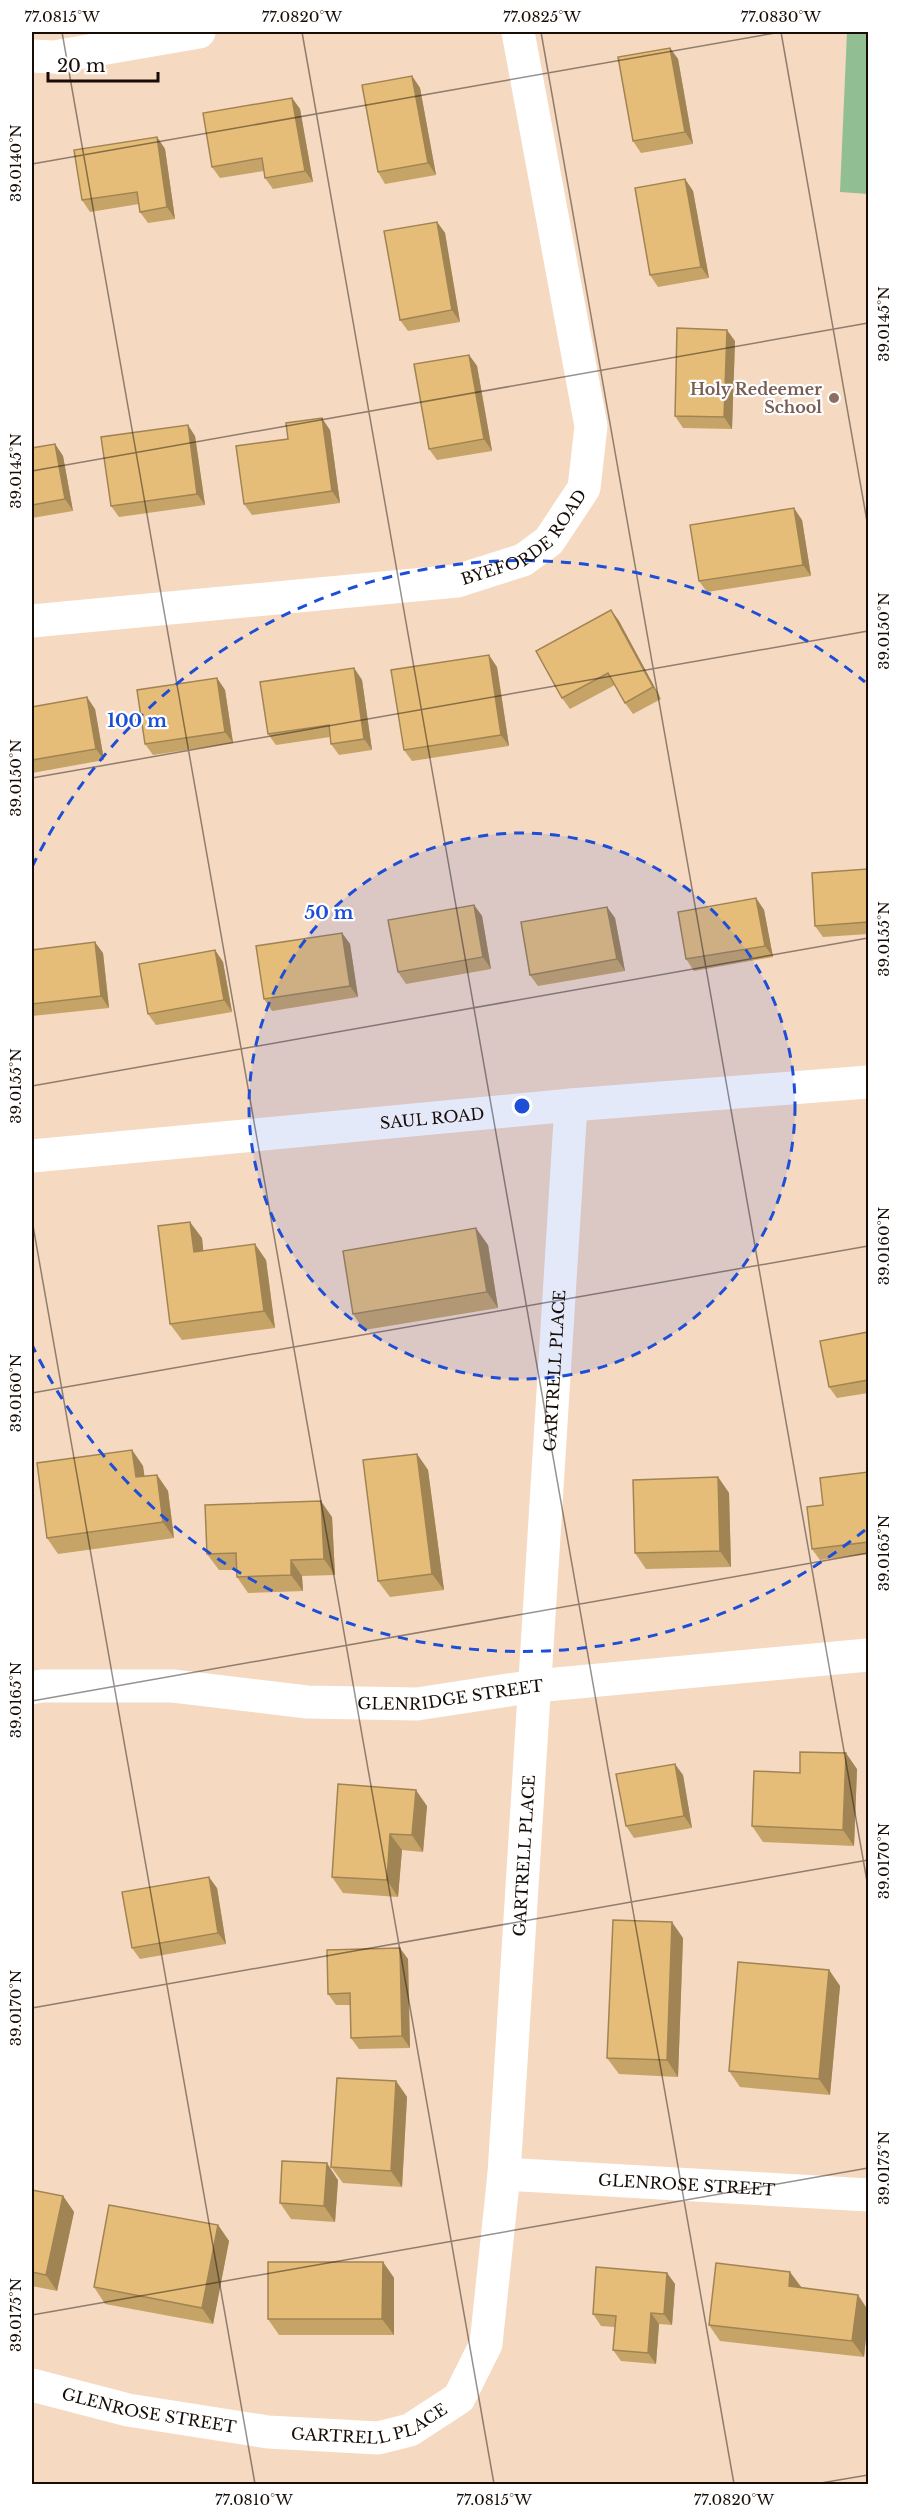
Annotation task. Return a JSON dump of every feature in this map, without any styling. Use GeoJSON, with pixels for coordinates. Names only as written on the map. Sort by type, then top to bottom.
{"type":"FeatureCollection","features":[{"type":"Feature","properties":{"kind":"street"},"geometry":{"type":"LineString","coordinates":[[32,56],[54,57],[199,32]]}},
{"type":"Feature","properties":{"kind":"street","name":"BYEFORDE ROAD"},"geometry":{"type":"LineString","coordinates":[[32,621],[457,581],[523,560],[549,541],[584,488],[591,426],[518,32]]}},
{"type":"Feature","properties":{"kind":"street","name":"SAUL ROAD"},"geometry":{"type":"LineString","coordinates":[[32,1156],[572,1105],[868,1082]]}},
{"type":"Feature","properties":{"kind":"street","name":"GARTRELL PLACE"},"geometry":{"type":"LineString","coordinates":[[268,2432],[378,2438],[410,2430],[459,2398],[486,2344],[504,2174],[572,1105]]}},
{"type":"Feature","properties":{"kind":"street","name":"GLENRIDGE STREET"},"geometry":{"type":"LineString","coordinates":[[32,1688],[41,1686],[173,1686],[308,1702],[417,1704],[535,1686],[868,1655]]}},
{"type":"Feature","properties":{"kind":"street","name":"GLENROSE STREET"},"geometry":{"type":"LineString","coordinates":[[504,2174],[868,2195]]}},
{"type":"Feature","properties":{"kind":"street","name":"GLENROSE STREET"},"geometry":{"type":"LineString","coordinates":[[32,2385],[128,2410],[268,2432]]}},
{"type":"Feature","properties":{"kind":"green space"},"geometry":{"type":"Polygon","coordinates":[[[847,32],[868,32],[868,194],[840,192],[847,32]]]}},
{"type":"Feature","properties":{"kind":"building"},"geometry":{"type":"Polygon","coordinates":[[[670,48],[685,132],[633,141],[618,57],[670,48]]]}},
{"type":"Feature","properties":{"kind":"building"},"geometry":{"type":"Polygon","coordinates":[[[412,76],[428,163],[378,172],[362,85],[412,76]]]}},
{"type":"Feature","properties":{"kind":"building"},"geometry":{"type":"Polygon","coordinates":[[[292,98],[305,171],[265,178],[262,158],[212,167],[203,113],[292,98]]]}},
{"type":"Feature","properties":{"kind":"building"},"geometry":{"type":"Polygon","coordinates":[[[157,137],[167,207],[140,212],[137,192],[82,200],[74,150],[157,137]]]}},
{"type":"Feature","properties":{"kind":"building"},"geometry":{"type":"Polygon","coordinates":[[[685,179],[701,267],[650,275],[635,188],[685,179]]]}},
{"type":"Feature","properties":{"kind":"building"},"geometry":{"type":"Polygon","coordinates":[[[437,222],[452,310],[400,320],[384,231],[437,222]]]}},
{"type":"Feature","properties":{"kind":"building"},"geometry":{"type":"Polygon","coordinates":[[[677,328],[727,330],[724,417],[675,416],[677,328]]]}},
{"type":"Feature","properties":{"kind":"building"},"geometry":{"type":"Polygon","coordinates":[[[469,355],[484,439],[429,449],[414,364],[469,355]]]}},
{"type":"Feature","properties":{"kind":"building"},"geometry":{"type":"Polygon","coordinates":[[[322,418],[332,491],[244,504],[236,446],[288,439],[286,423],[322,418]]]}},
{"type":"Feature","properties":{"kind":"building"},"geometry":{"type":"Polygon","coordinates":[[[188,425],[197,494],[111,506],[101,437],[188,425]]]}},
{"type":"Feature","properties":{"kind":"building"},"geometry":{"type":"Polygon","coordinates":[[[55,444],[65,499],[32,505],[32,448],[55,444]]]}},
{"type":"Feature","properties":{"kind":"building"},"geometry":{"type":"Polygon","coordinates":[[[794,508],[803,565],[699,581],[690,525],[794,508]]]}},
{"type":"Feature","properties":{"kind":"building"},"geometry":{"type":"Polygon","coordinates":[[[611,610],[653,687],[625,703],[608,673],[562,698],[536,651],[611,610]]]}},
{"type":"Feature","properties":{"kind":"building"},"geometry":{"type":"Polygon","coordinates":[[[489,655],[501,735],[404,750],[391,670],[489,655]]]}},
{"type":"Feature","properties":{"kind":"building"},"geometry":{"type":"Polygon","coordinates":[[[354,668],[364,739],[331,744],[329,725],[268,734],[260,682],[354,668]]]}},
{"type":"Feature","properties":{"kind":"building"},"geometry":{"type":"Polygon","coordinates":[[[217,678],[225,732],[145,744],[137,690],[217,678]]]}},
{"type":"Feature","properties":{"kind":"building"},"geometry":{"type":"Polygon","coordinates":[[[87,697],[96,749],[32,760],[32,707],[87,697]]]}},
{"type":"Feature","properties":{"kind":"building"},"geometry":{"type":"Polygon","coordinates":[[[868,869],[868,922],[815,926],[812,873],[868,869]]]}},
{"type":"Feature","properties":{"kind":"building"},"geometry":{"type":"Polygon","coordinates":[[[756,898],[765,946],[686,959],[678,912],[756,898]]]}},
{"type":"Feature","properties":{"kind":"building"},"geometry":{"type":"Polygon","coordinates":[[[474,905],[483,957],[398,972],[388,920],[474,905]]]}},
{"type":"Feature","properties":{"kind":"building"},"geometry":{"type":"Polygon","coordinates":[[[607,907],[617,959],[530,975],[521,922],[607,907]]]}},
{"type":"Feature","properties":{"kind":"building"},"geometry":{"type":"Polygon","coordinates":[[[342,933],[350,986],[264,999],[256,946],[342,933]]]}},
{"type":"Feature","properties":{"kind":"building"},"geometry":{"type":"Polygon","coordinates":[[[95,942],[101,996],[32,1004],[32,950],[95,942]]]}},
{"type":"Feature","properties":{"kind":"building"},"geometry":{"type":"Polygon","coordinates":[[[215,950],[224,1000],[148,1014],[139,964],[215,950]]]}},
{"type":"Feature","properties":{"kind":"building"},"geometry":{"type":"Polygon","coordinates":[[[190,1222],[194,1252],[255,1244],[264,1311],[170,1324],[158,1226],[190,1222]]]}},
{"type":"Feature","properties":{"kind":"building"},"geometry":{"type":"Polygon","coordinates":[[[476,1228],[487,1292],[353,1314],[343,1251],[476,1228]]]}},
{"type":"Feature","properties":{"kind":"building"},"geometry":{"type":"Polygon","coordinates":[[[868,1332],[868,1380],[829,1387],[820,1341],[868,1332]]]}},
{"type":"Feature","properties":{"kind":"building"},"geometry":{"type":"Polygon","coordinates":[[[132,1450],[136,1477],[157,1475],[163,1522],[47,1538],[37,1463],[132,1450]]]}},
{"type":"Feature","properties":{"kind":"building"},"geometry":{"type":"Polygon","coordinates":[[[417,1454],[432,1574],[378,1581],[363,1460],[417,1454]]]}},
{"type":"Feature","properties":{"kind":"building"},"geometry":{"type":"Polygon","coordinates":[[[868,1472],[868,1542],[812,1549],[807,1507],[823,1505],[820,1478],[868,1472]]]}},
{"type":"Feature","properties":{"kind":"building"},"geometry":{"type":"Polygon","coordinates":[[[718,1477],[720,1551],[635,1553],[633,1480],[718,1477]]]}},
{"type":"Feature","properties":{"kind":"building"},"geometry":{"type":"Polygon","coordinates":[[[321,1501],[324,1559],[291,1560],[291,1575],[237,1577],[236,1553],[207,1554],[205,1505],[321,1501]]]}},
{"type":"Feature","properties":{"kind":"building"},"geometry":{"type":"Polygon","coordinates":[[[800,1752],[846,1753],[843,1830],[752,1826],[754,1771],[800,1773],[800,1752]]]}},
{"type":"Feature","properties":{"kind":"building"},"geometry":{"type":"Polygon","coordinates":[[[675,1764],[684,1816],[626,1826],[616,1774],[675,1764]]]}},
{"type":"Feature","properties":{"kind":"building"},"geometry":{"type":"Polygon","coordinates":[[[338,1784],[416,1790],[412,1835],[390,1834],[387,1880],[332,1877],[338,1784]]]}},
{"type":"Feature","properties":{"kind":"building"},"geometry":{"type":"Polygon","coordinates":[[[209,1877],[218,1933],[132,1948],[122,1892],[209,1877]]]}},
{"type":"Feature","properties":{"kind":"building"},"geometry":{"type":"Polygon","coordinates":[[[613,1920],[672,1922],[667,2060],[607,2058],[613,1920]]]}},
{"type":"Feature","properties":{"kind":"building"},"geometry":{"type":"Polygon","coordinates":[[[400,1948],[402,2036],[351,2038],[350,1993],[328,1994],[327,1950],[400,1948]]]}},
{"type":"Feature","properties":{"kind":"building"},"geometry":{"type":"Polygon","coordinates":[[[738,1962],[829,1970],[819,2079],[729,2071],[738,1962]]]}},
{"type":"Feature","properties":{"kind":"building"},"geometry":{"type":"Polygon","coordinates":[[[337,2078],[396,2081],[391,2171],[331,2167],[337,2078]]]}},
{"type":"Feature","properties":{"kind":"building"},"geometry":{"type":"Polygon","coordinates":[[[282,2161],[327,2163],[324,2206],[280,2203],[282,2161]]]}},
{"type":"Feature","properties":{"kind":"building"},"geometry":{"type":"Polygon","coordinates":[[[32,2190],[63,2196],[46,2275],[32,2272],[32,2190]]]}},
{"type":"Feature","properties":{"kind":"building"},"geometry":{"type":"Polygon","coordinates":[[[109,2205],[218,2225],[202,2308],[94,2287],[109,2205]]]}},
{"type":"Feature","properties":{"kind":"building"},"geometry":{"type":"Polygon","coordinates":[[[268,2262],[383,2262],[382,2319],[268,2319],[268,2262]]]}},
{"type":"Feature","properties":{"kind":"building"},"geometry":{"type":"Polygon","coordinates":[[[716,2263],[790,2272],[789,2286],[858,2295],[852,2341],[709,2325],[716,2263]]]}},
{"type":"Feature","properties":{"kind":"building"},"geometry":{"type":"Polygon","coordinates":[[[596,2267],[667,2273],[664,2314],[651,2313],[648,2353],[613,2350],[616,2316],[593,2314],[596,2267]]]}},
{"type":"Feature","properties":{"kind":"place","name":"Holy Redeemer School"},"geometry":{"type":"Point","coordinates":[834,398]}}]}
